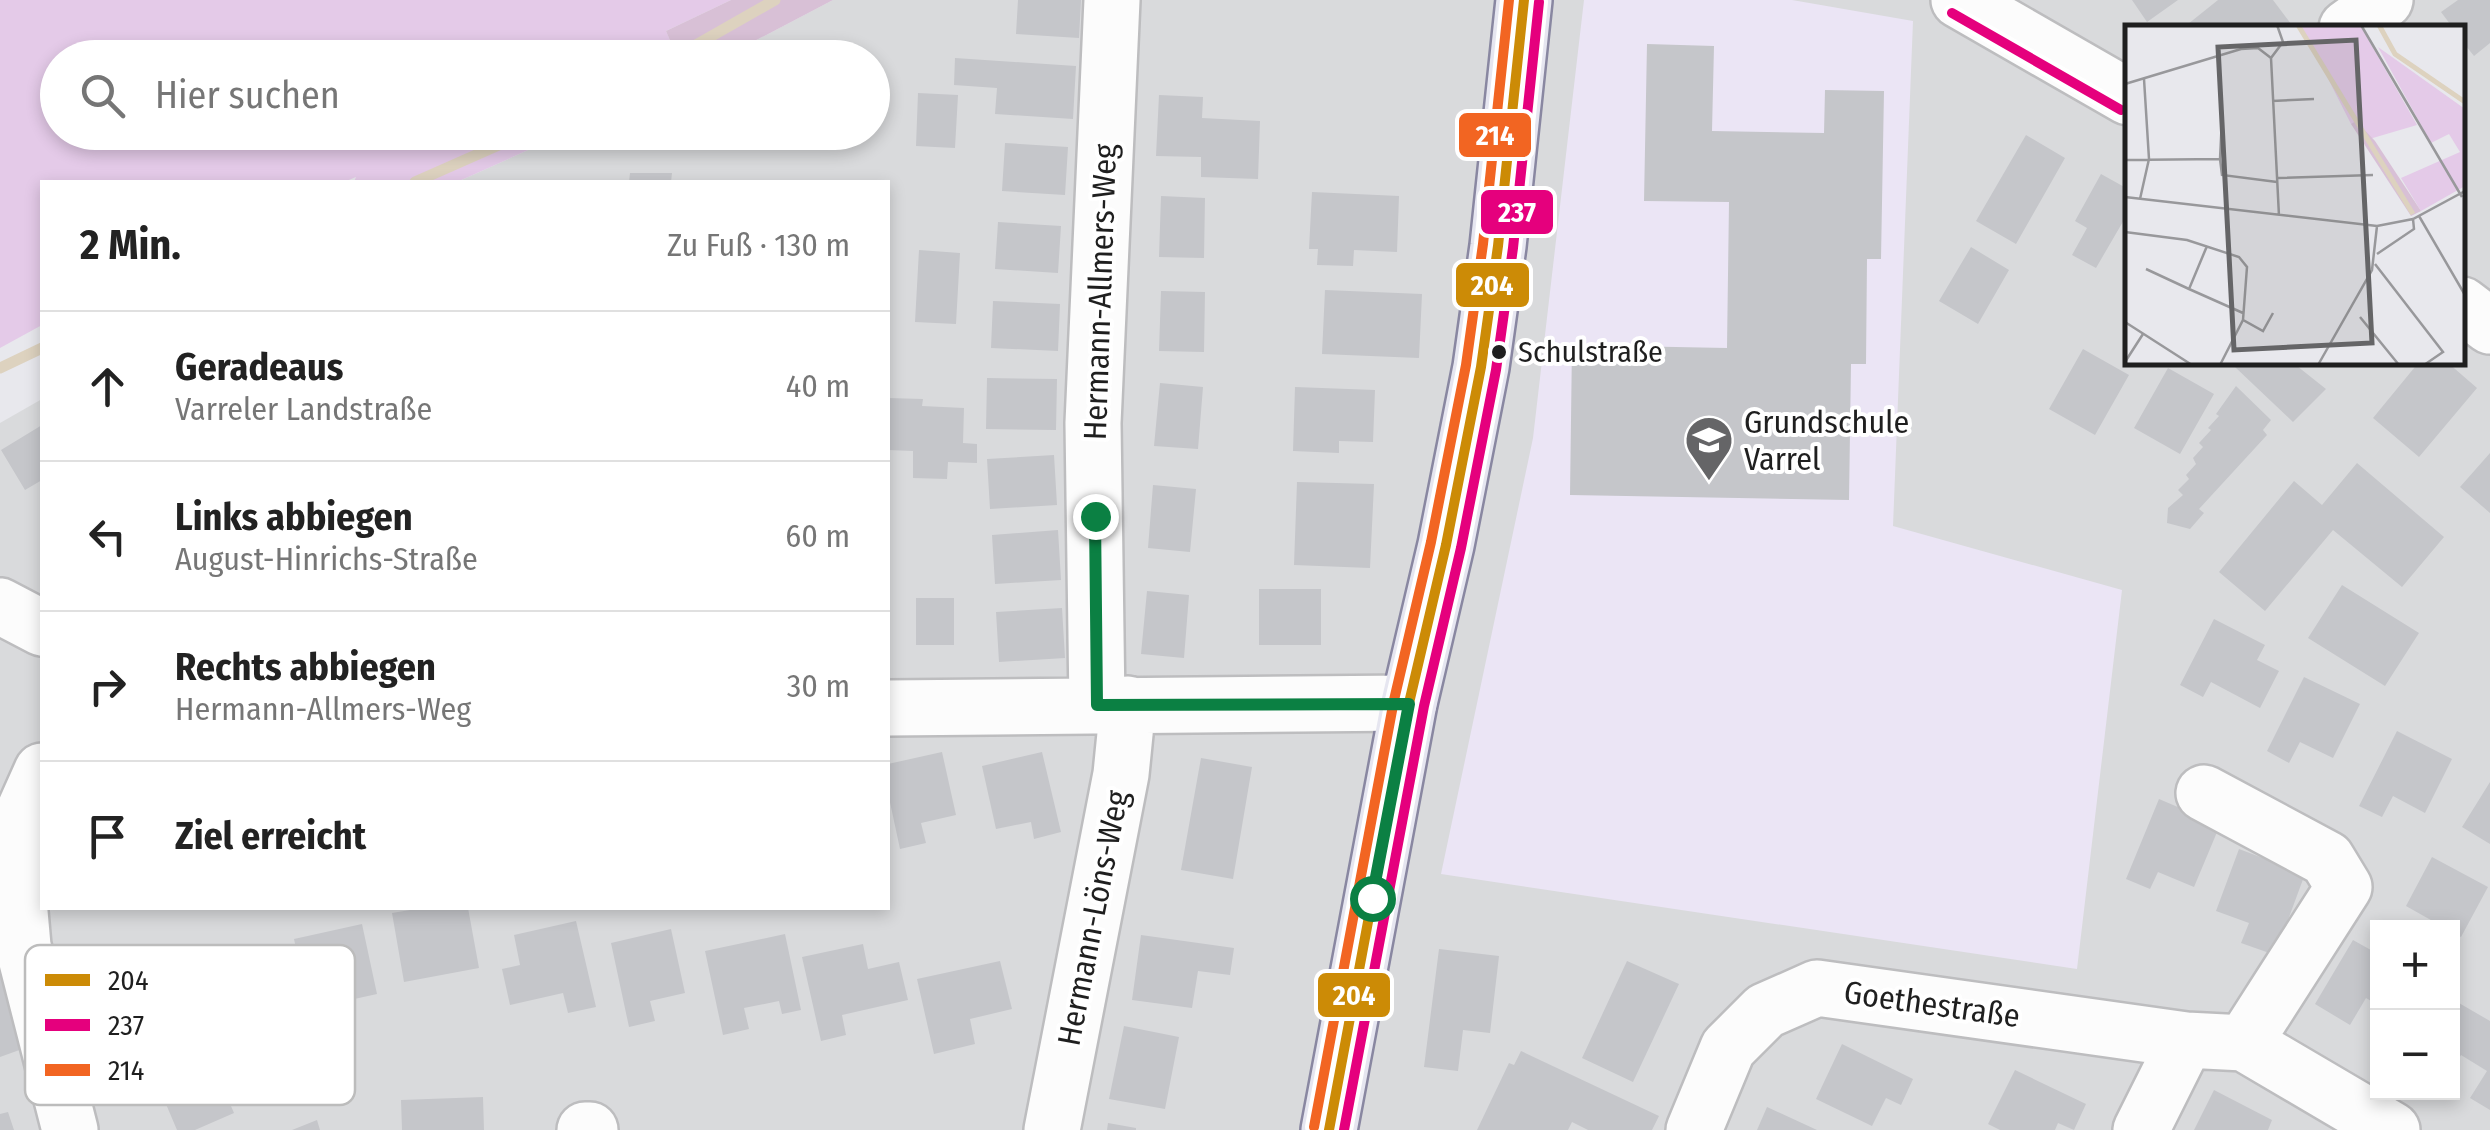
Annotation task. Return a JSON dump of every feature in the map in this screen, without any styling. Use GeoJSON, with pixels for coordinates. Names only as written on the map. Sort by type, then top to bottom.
{"type":"FeatureCollection","features":[{"type":"Feature","properties":{"kind":"main road"},"geometry":{"type":"LineString","coordinates":[[1328,1130],[1409,704],[1481,367],[1524,0]]}},
{"type":"Feature","properties":{"kind":"street","name":"Hermann-Allmers-Weg"},"geometry":{"type":"LineString","coordinates":[[1112,0],[1093,423],[1113,705]]}},
{"type":"Feature","properties":{"kind":"street"},"geometry":{"type":"LineString","coordinates":[[1959,0],[2125,95]]}},
{"type":"Feature","properties":{"kind":"street"},"geometry":{"type":"LineString","coordinates":[[2351,25],[2385,0]]}},
{"type":"Feature","properties":{"kind":"street"},"geometry":{"type":"LineString","coordinates":[[2465,307],[2490,326]]}},
{"type":"Feature","properties":{"kind":"street"},"geometry":{"type":"LineString","coordinates":[[890,708],[1409,704]]}},
{"type":"Feature","properties":{"kind":"street","name":"Hermann-Löns-Weg"},"geometry":{"type":"LineString","coordinates":[[1052,1130],[1121,774],[1113,705]]}},
{"type":"Feature","properties":{"kind":"street"},"geometry":{"type":"LineString","coordinates":[[25,954],[18,895],[24,809],[40,775]]}},
{"type":"Feature","properties":{"kind":"street"},"geometry":{"type":"LineString","coordinates":[[2204,793],[2327,859],[2344,887],[2244,1042]]}},
{"type":"Feature","properties":{"kind":"street","name":"Goethestraße"},"geometry":{"type":"LineString","coordinates":[[1694,1130],[1728,1048],[1764,1011],[1817,988],[2186,1040],[2244,1042],[2392,1130]]}},
{"type":"Feature","properties":{"kind":"street"},"geometry":{"type":"LineString","coordinates":[[2141,1130],[2186,1040]]}},
{"type":"Feature","properties":{"kind":"street"},"geometry":{"type":"LineString","coordinates":[[64,1105],[70,1130]]}},
{"type":"Feature","properties":{"kind":"shaded area"},"geometry":{"type":"Polygon","coordinates":[[[0,0],[731,0],[666,31],[670,40],[40,40],[40,150],[528,150],[461,180],[355,180],[356,177],[40,180],[40,326],[0,348],[0,0]]]}},
{"type":"Feature","properties":{"kind":"shaded area"},"geometry":{"type":"Polygon","coordinates":[[[731,0],[833,0],[757,40],[670,40],[666,31],[731,0]]]}},
{"type":"Feature","properties":{"kind":"shaded area"},"geometry":{"type":"Polygon","coordinates":[[[833,0],[2490,0],[2490,1130],[0,1130],[0,423],[40,400],[40,910],[890,910],[890,180],[461,180],[528,150],[890,150],[890,40],[757,40],[833,0]]]}},
{"type":"Feature","properties":{"kind":"shaded area","name":"Grundschule Varrel"},"geometry":{"type":"Polygon","coordinates":[[[1584,0],[1792,0],[1913,21],[1893,526],[2122,590],[2077,969],[1441,874],[1533,438],[1584,0]]]}},
{"type":"Feature","properties":{"kind":"building"},"geometry":{"type":"Polygon","coordinates":[[[1018,0],[1081,0],[1079,38],[1016,34],[1018,0]]]}},
{"type":"Feature","properties":{"kind":"building"},"geometry":{"type":"Polygon","coordinates":[[[2132,0],[2178,0],[2147,22],[2132,0]]]}},
{"type":"Feature","properties":{"kind":"building"},"geometry":{"type":"Polygon","coordinates":[[[2218,0],[2273,0],[2292,25],[2188,25],[2218,0]]]}},
{"type":"Feature","properties":{"kind":"building"},"geometry":{"type":"Polygon","coordinates":[[[2458,0],[2490,0],[2490,43],[2474,56],[2465,45],[2465,25],[2451,25],[2441,12],[2458,0]]]}},
{"type":"Feature","properties":{"kind":"building"},"geometry":{"type":"Polygon","coordinates":[[[1647,44],[1714,46],[1712,131],[1824,133],[1825,90],[1884,91],[1881,259],[1867,259],[1866,364],[1851,364],[1849,500],[1570,495],[1572,345],[1727,348],[1729,202],[1644,201],[1647,44]]]}},
{"type":"Feature","properties":{"kind":"building"},"geometry":{"type":"Polygon","coordinates":[[[955,58],[1076,66],[1073,119],[995,114],[997,88],[954,85],[955,58]]]}},
{"type":"Feature","properties":{"kind":"building"},"geometry":{"type":"Polygon","coordinates":[[[918,93],[958,95],[955,148],[916,146],[918,93]]]}},
{"type":"Feature","properties":{"kind":"building"},"geometry":{"type":"Polygon","coordinates":[[[1159,95],[1203,97],[1202,118],[1260,121],[1258,179],[1201,177],[1201,157],[1156,156],[1159,95]]]}},
{"type":"Feature","properties":{"kind":"building"},"geometry":{"type":"Polygon","coordinates":[[[2026,135],[2065,158],[2016,244],[1976,221],[2026,135]]]}},
{"type":"Feature","properties":{"kind":"building"},"geometry":{"type":"Polygon","coordinates":[[[1005,143],[1068,147],[1065,195],[1002,191],[1005,143]]]}},
{"type":"Feature","properties":{"kind":"building"},"geometry":{"type":"Polygon","coordinates":[[[630,173],[672,173],[671,180],[629,180],[630,173]]]}},
{"type":"Feature","properties":{"kind":"building"},"geometry":{"type":"Polygon","coordinates":[[[2101,174],[2125,187],[2125,218],[2096,268],[2072,255],[2087,228],[2075,221],[2101,174]]]}},
{"type":"Feature","properties":{"kind":"building"},"geometry":{"type":"Polygon","coordinates":[[[1312,192],[1399,196],[1397,252],[1354,250],[1353,266],[1317,265],[1318,249],[1309,249],[1312,192]]]}},
{"type":"Feature","properties":{"kind":"building"},"geometry":{"type":"Polygon","coordinates":[[[1161,196],[1205,198],[1204,258],[1159,257],[1161,196]]]}},
{"type":"Feature","properties":{"kind":"building"},"geometry":{"type":"Polygon","coordinates":[[[998,222],[1061,226],[1058,273],[995,269],[998,222]]]}},
{"type":"Feature","properties":{"kind":"building"},"geometry":{"type":"Polygon","coordinates":[[[1971,247],[2009,270],[1978,324],[1939,301],[1971,247]]]}},
{"type":"Feature","properties":{"kind":"building"},"geometry":{"type":"Polygon","coordinates":[[[919,250],[960,253],[956,324],[915,322],[919,250]]]}},
{"type":"Feature","properties":{"kind":"building"},"geometry":{"type":"Polygon","coordinates":[[[1325,290],[1422,294],[1419,358],[1322,354],[1325,290]]]}},
{"type":"Feature","properties":{"kind":"building"},"geometry":{"type":"Polygon","coordinates":[[[1161,291],[1205,292],[1204,352],[1159,351],[1161,291]]]}},
{"type":"Feature","properties":{"kind":"building"},"geometry":{"type":"Polygon","coordinates":[[[993,301],[1060,304],[1058,351],[991,348],[993,301]]]}},
{"type":"Feature","properties":{"kind":"building"},"geometry":{"type":"Polygon","coordinates":[[[2083,349],[2129,375],[2095,435],[2049,409],[2083,349]]]}},
{"type":"Feature","properties":{"kind":"building"},"geometry":{"type":"Polygon","coordinates":[[[2298,365],[2326,389],[2293,422],[2235,367],[2298,365]]]}},
{"type":"Feature","properties":{"kind":"building"},"geometry":{"type":"Polygon","coordinates":[[[2417,365],[2450,365],[2477,388],[2419,457],[2373,418],[2417,365]]]}},
{"type":"Feature","properties":{"kind":"building"},"geometry":{"type":"Polygon","coordinates":[[[2168,368],[2214,394],[2180,454],[2134,428],[2168,368]]]}},
{"type":"Feature","properties":{"kind":"building"},"geometry":{"type":"Polygon","coordinates":[[[987,378],[1057,379],[1056,430],[986,429],[987,378]]]}},
{"type":"Feature","properties":{"kind":"building"},"geometry":{"type":"Polygon","coordinates":[[[1160,383],[1203,387],[1198,449],[1154,446],[1160,383]]]}},
{"type":"Feature","properties":{"kind":"building"},"geometry":{"type":"Polygon","coordinates":[[[2236,386],[2271,420],[2263,430],[2267,435],[2199,509],[2204,513],[2190,529],[2167,523],[2168,508],[2183,495],[2178,490],[2189,479],[2186,475],[2196,464],[2193,458],[2203,447],[2199,443],[2236,386]]]}},
{"type":"Feature","properties":{"kind":"building"},"geometry":{"type":"Polygon","coordinates":[[[1295,387],[1375,390],[1373,442],[1339,441],[1339,453],[1293,451],[1295,387]]]}},
{"type":"Feature","properties":{"kind":"building"},"geometry":{"type":"Polygon","coordinates":[[[890,398],[923,399],[922,406],[964,408],[963,443],[977,444],[977,463],[948,462],[947,479],[913,478],[913,451],[890,450],[890,398]]]}},
{"type":"Feature","properties":{"kind":"building"},"geometry":{"type":"Polygon","coordinates":[[[40,426],[40,481],[25,490],[1,450],[40,426]]]}},
{"type":"Feature","properties":{"kind":"building"},"geometry":{"type":"Polygon","coordinates":[[[2490,453],[2490,513],[2460,487],[2490,453]]]}},
{"type":"Feature","properties":{"kind":"building"},"geometry":{"type":"Polygon","coordinates":[[[1054,455],[1057,505],[990,509],[987,459],[1054,455]]]}},
{"type":"Feature","properties":{"kind":"building"},"geometry":{"type":"Polygon","coordinates":[[[2357,463],[2444,537],[2402,587],[2333,530],[2265,611],[2219,572],[2294,481],[2322,505],[2357,463]]]}},
{"type":"Feature","properties":{"kind":"building"},"geometry":{"type":"Polygon","coordinates":[[[1297,482],[1374,484],[1370,568],[1294,565],[1297,482]]]}},
{"type":"Feature","properties":{"kind":"building"},"geometry":{"type":"Polygon","coordinates":[[[1153,485],[1196,489],[1190,552],[1148,548],[1153,485]]]}},
{"type":"Feature","properties":{"kind":"building"},"geometry":{"type":"Polygon","coordinates":[[[1058,530],[1061,580],[995,584],[992,535],[1058,530]]]}},
{"type":"Feature","properties":{"kind":"building"},"geometry":{"type":"Polygon","coordinates":[[[2342,585],[2419,633],[2385,686],[2308,638],[2342,585]]]}},
{"type":"Feature","properties":{"kind":"building"},"geometry":{"type":"Polygon","coordinates":[[[1259,589],[1321,589],[1321,645],[1259,645],[1259,589]]]}},
{"type":"Feature","properties":{"kind":"building"},"geometry":{"type":"Polygon","coordinates":[[[1147,591],[1189,595],[1184,658],[1141,654],[1147,591]]]}},
{"type":"Feature","properties":{"kind":"building"},"geometry":{"type":"Polygon","coordinates":[[[916,598],[954,598],[954,645],[916,645],[916,598]]]}},
{"type":"Feature","properties":{"kind":"building"},"geometry":{"type":"Polygon","coordinates":[[[1062,608],[1065,658],[999,662],[996,612],[1062,608]]]}},
{"type":"Feature","properties":{"kind":"building"},"geometry":{"type":"Polygon","coordinates":[[[2214,619],[2265,645],[2257,660],[2279,671],[2260,708],[2211,682],[2203,697],[2180,685],[2214,619]]]}},
{"type":"Feature","properties":{"kind":"building"},"geometry":{"type":"Polygon","coordinates":[[[2304,677],[2360,704],[2333,758],[2300,742],[2289,763],[2267,751],[2304,677]]]}},
{"type":"Feature","properties":{"kind":"building"},"geometry":{"type":"Polygon","coordinates":[[[2397,731],[2452,759],[2425,813],[2393,796],[2382,817],[2359,806],[2397,731]]]}},
{"type":"Feature","properties":{"kind":"building"},"geometry":{"type":"Polygon","coordinates":[[[942,752],[956,815],[921,823],[926,843],[900,849],[890,802],[890,764],[942,752]]]}},
{"type":"Feature","properties":{"kind":"building"},"geometry":{"type":"Polygon","coordinates":[[[1042,752],[1061,832],[1034,839],[1031,822],[996,829],[982,766],[1042,752]]]}},
{"type":"Feature","properties":{"kind":"building"},"geometry":{"type":"Polygon","coordinates":[[[1201,758],[1252,767],[1233,879],[1181,870],[1201,758]]]}},
{"type":"Feature","properties":{"kind":"building"},"geometry":{"type":"Polygon","coordinates":[[[2490,782],[2490,844],[2462,827],[2490,782]]]}},
{"type":"Feature","properties":{"kind":"building"},"geometry":{"type":"Polygon","coordinates":[[[2159,799],[2220,825],[2194,887],[2158,872],[2150,889],[2126,879],[2159,799]]]}},
{"type":"Feature","properties":{"kind":"building"},"geometry":{"type":"Polygon","coordinates":[[[2239,849],[2305,874],[2275,955],[2241,943],[2249,923],[2216,911],[2239,849]]]}},
{"type":"Feature","properties":{"kind":"building"},"geometry":{"type":"Polygon","coordinates":[[[2432,857],[2488,887],[2461,937],[2460,920],[2431,920],[2406,906],[2432,857]]]}},
{"type":"Feature","properties":{"kind":"building"},"geometry":{"type":"Polygon","coordinates":[[[468,910],[479,968],[404,982],[392,913],[468,910]]]}},
{"type":"Feature","properties":{"kind":"building"},"geometry":{"type":"Polygon","coordinates":[[[576,921],[596,1007],[568,1013],[563,993],[510,1005],[502,969],[520,965],[514,935],[576,921]]]}},
{"type":"Feature","properties":{"kind":"building"},"geometry":{"type":"Polygon","coordinates":[[[362,924],[377,994],[355,999],[355,945],[295,945],[294,939],[362,924]]]}},
{"type":"Feature","properties":{"kind":"building"},"geometry":{"type":"Polygon","coordinates":[[[671,929],[685,993],[650,1001],[655,1021],[629,1027],[611,943],[671,929]]]}},
{"type":"Feature","properties":{"kind":"building"},"geometry":{"type":"Polygon","coordinates":[[[785,934],[801,1010],[782,1014],[779,1001],[744,1008],[749,1029],[723,1035],[705,951],[785,934]]]}},
{"type":"Feature","properties":{"kind":"building"},"geometry":{"type":"Polygon","coordinates":[[[1141,935],[1234,948],[1230,975],[1198,971],[1192,1008],[1132,1000],[1141,935]]]}},
{"type":"Feature","properties":{"kind":"building"},"geometry":{"type":"Polygon","coordinates":[[[2353,940],[2370,950],[2370,1000],[2366,998],[2350,1025],[2315,1004],[2353,940]]]}},
{"type":"Feature","properties":{"kind":"building"},"geometry":{"type":"Polygon","coordinates":[[[863,944],[868,969],[899,962],[908,1000],[842,1015],[846,1035],[821,1041],[802,957],[863,944]]]}},
{"type":"Feature","properties":{"kind":"building"},"geometry":{"type":"Polygon","coordinates":[[[1439,949],[1499,956],[1490,1033],[1463,1030],[1458,1071],[1424,1067],[1439,949]]]}},
{"type":"Feature","properties":{"kind":"building"},"geometry":{"type":"Polygon","coordinates":[[[1000,961],[1012,1009],[970,1019],[975,1044],[934,1054],[917,979],[1000,961]]]}},
{"type":"Feature","properties":{"kind":"building"},"geometry":{"type":"Polygon","coordinates":[[[1627,961],[1679,984],[1633,1082],[1582,1058],[1627,961]]]}},
{"type":"Feature","properties":{"kind":"building"},"geometry":{"type":"Polygon","coordinates":[[[0,976],[25,1048],[0,1057],[0,976]]]}},
{"type":"Feature","properties":{"kind":"building"},"geometry":{"type":"Polygon","coordinates":[[[2460,1004],[2490,1021],[2490,1110],[2470,1098],[2487,1071],[2461,1055],[2460,1004]]]}},
{"type":"Feature","properties":{"kind":"building"},"geometry":{"type":"Polygon","coordinates":[[[1124,1026],[1179,1037],[1165,1109],[1109,1099],[1124,1026]]]}},
{"type":"Feature","properties":{"kind":"building"},"geometry":{"type":"Polygon","coordinates":[[[1842,1044],[1913,1079],[1901,1105],[1886,1098],[1872,1126],[1816,1099],[1842,1044]]]}},
{"type":"Feature","properties":{"kind":"building"},"geometry":{"type":"Polygon","coordinates":[[[1521,1051],[1659,1116],[1652,1130],[1588,1130],[1572,1122],[1568,1130],[1477,1130],[1509,1063],[1514,1065],[1521,1051]]]}},
{"type":"Feature","properties":{"kind":"building"},"geometry":{"type":"Polygon","coordinates":[[[2015,1070],[2086,1104],[2074,1130],[2058,1123],[2055,1130],[2000,1130],[1988,1124],[2015,1070]]]}},
{"type":"Feature","properties":{"kind":"building"},"geometry":{"type":"Polygon","coordinates":[[[2214,1090],[2272,1120],[2268,1130],[2194,1130],[2214,1090]]]}},
{"type":"Feature","properties":{"kind":"building"},"geometry":{"type":"Polygon","coordinates":[[[483,1097],[484,1130],[402,1130],[401,1100],[483,1097]]]}},
{"type":"Feature","properties":{"kind":"building"},"geometry":{"type":"Polygon","coordinates":[[[166,1105],[231,1105],[234,1113],[195,1130],[177,1130],[166,1105]]]}},
{"type":"Feature","properties":{"kind":"building"},"geometry":{"type":"Polygon","coordinates":[[[1767,1107],[1817,1130],[1757,1130],[1767,1107]]]}},
{"type":"Feature","properties":{"kind":"building"},"geometry":{"type":"Polygon","coordinates":[[[8,1112],[14,1130],[0,1130],[0,1114],[8,1112]]]}},
{"type":"Feature","properties":{"kind":"building"},"geometry":{"type":"Polygon","coordinates":[[[317,1120],[320,1130],[292,1130],[317,1120]]]}},
{"type":"Feature","properties":{"kind":"building"},"geometry":{"type":"Polygon","coordinates":[[[1108,1123],[1136,1128],[1136,1130],[1107,1130],[1108,1123]]]}},
{"type":"Feature","properties":{"kind":"waterway"},"geometry":{"type":"LineString","coordinates":[[705,40],[775,0]]}},
{"type":"Feature","properties":{"kind":"waterway"},"geometry":{"type":"LineString","coordinates":[[420,180],[487,150]]}},
{"type":"Feature","properties":{"kind":"waterway"},"geometry":{"type":"LineString","coordinates":[[0,368],[40,349]]}},
{"type":"Feature","properties":{"kind":"transit line","name":"214"},"geometry":{"type":"LineString","coordinates":[[1314,1127],[1394,700],[1466,365],[1509,0]]}},
{"type":"Feature","properties":{"kind":"transit line","name":"204"},"geometry":{"type":"LineString","coordinates":[[1329,1130],[1409,703],[1446,545],[1481,367],[1524,0]]}},
{"type":"Feature","properties":{"kind":"transit line","name":"237"},"geometry":{"type":"LineString","coordinates":[[1344,1130],[1424,706],[1461,548],[1496,370],[1539,2]]}},
{"type":"Feature","properties":{"kind":"transit line","name":"237"},"geometry":{"type":"LineString","coordinates":[[1952,13],[2121,110]]}},
{"type":"Feature","properties":{"kind":"place","name":"Schulstraße"},"geometry":{"type":"Point","coordinates":[1499,352]}},
{"type":"Feature","properties":{"kind":"place","name":"Grundschule Varrel"},"geometry":{"type":"Point","coordinates":[1709,482]}},
{"type":"Feature","properties":{"kind":"route"},"geometry":{"type":"LineString","coordinates":[[1095,516],[1097,705],[1409,704],[1372,898]]}}]}
